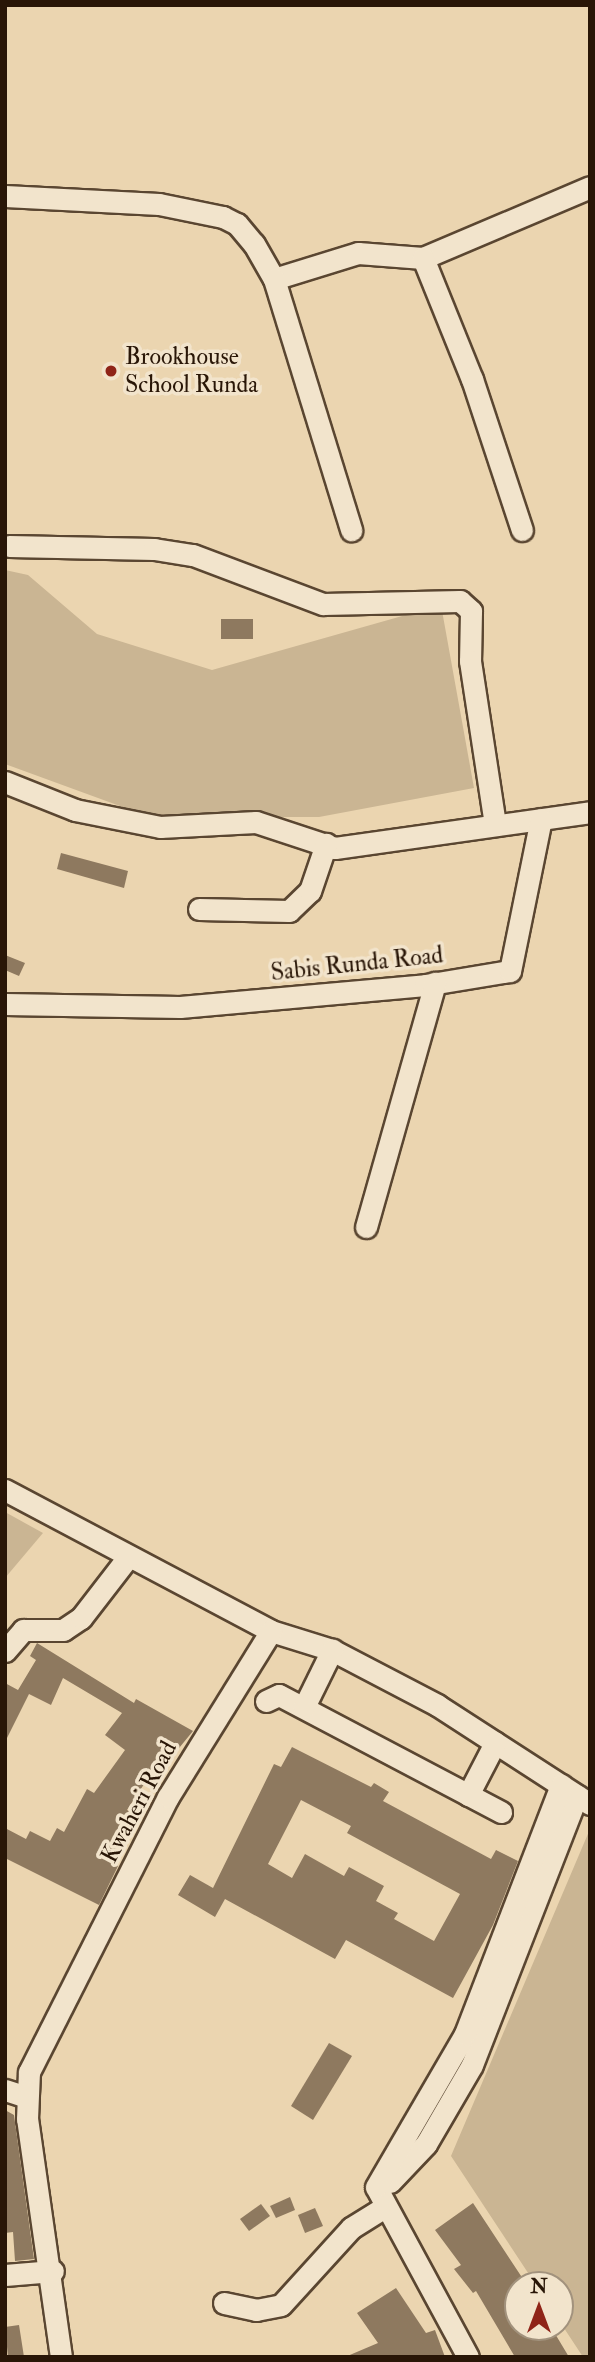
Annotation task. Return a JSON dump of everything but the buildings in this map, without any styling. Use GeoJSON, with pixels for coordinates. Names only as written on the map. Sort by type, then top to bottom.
{"type":"FeatureCollection","features":[{"type":"Feature","properties":{"kind":"street"},"geometry":{"type":"LineString","coordinates":[[274,279],[358,253],[423,258],[590,187]]}},
{"type":"Feature","properties":{"kind":"street"},"geometry":{"type":"LineString","coordinates":[[5,196],[159,204],[223,217],[237,224],[254,244],[274,279],[351,530]]}},
{"type":"Feature","properties":{"kind":"street"},"geometry":{"type":"LineString","coordinates":[[423,258],[472,379],[522,530]]}},
{"type":"Feature","properties":{"kind":"street"},"geometry":{"type":"LineString","coordinates":[[9,546],[154,549],[193,555],[308,602],[452,599],[472,620],[470,661],[495,825]]}},
{"type":"Feature","properties":{"kind":"street"},"geometry":{"type":"LineString","coordinates":[[5,782],[75,810],[160,827],[256,822],[335,848],[590,812]]}},
{"type":"Feature","properties":{"kind":"street","name":"Sabis Runda Road"},"geometry":{"type":"LineString","coordinates":[[5,1004],[180,1007],[435,983],[510,971],[541,819]]}},
{"type":"Feature","properties":{"kind":"street"},"geometry":{"type":"LineString","coordinates":[[199,909],[289,911],[310,891],[326,844]]}},
{"type":"Feature","properties":{"kind":"street"},"geometry":{"type":"LineString","coordinates":[[366,1227],[435,983]]}},
{"type":"Feature","properties":{"kind":"street"},"geometry":{"type":"LineString","coordinates":[[5,1490],[271,1631],[332,1650],[437,1705],[576,1795],[462,2061],[388,2163],[376,2187],[468,2357]]}},
{"type":"Feature","properties":{"kind":"street"},"geometry":{"type":"LineString","coordinates":[[5,1651],[23,1630],[62,1630],[81,1618],[129,1556]]}},
{"type":"Feature","properties":{"kind":"street","name":"Kwaheri Road"},"geometry":{"type":"LineString","coordinates":[[61,2357],[52,2271],[26,2097],[29,2072],[168,1797],[271,1631]]}},
{"type":"Feature","properties":{"kind":"street"},"geometry":{"type":"LineString","coordinates":[[304,1707],[332,1650]]}},
{"type":"Feature","properties":{"kind":"street"},"geometry":{"type":"LineString","coordinates":[[265,1701],[279,1695],[501,1812]]}},
{"type":"Feature","properties":{"kind":"street"},"geometry":{"type":"LineString","coordinates":[[468,1795],[495,1743]]}},
{"type":"Feature","properties":{"kind":"street"},"geometry":{"type":"LineString","coordinates":[[5,2090],[26,2097]]}},
{"type":"Feature","properties":{"kind":"street"},"geometry":{"type":"LineString","coordinates":[[223,2303],[256,2310],[281,2305],[351,2228],[383,2203]]}},
{"type":"Feature","properties":{"kind":"street"},"geometry":{"type":"LineString","coordinates":[[8,2271],[52,2271]]}},
{"type":"Feature","properties":{"kind":"shaded area"},"geometry":{"type":"Polygon","coordinates":[[[5,570],[28,575],[97,634],[212,670],[441,605],[474,788],[319,817],[150,817],[5,764],[5,570]]]}},
{"type":"Feature","properties":{"kind":"shaded area"},"geometry":{"type":"Polygon","coordinates":[[[5,1512],[43,1533],[5,1578],[5,1512]]]}},
{"type":"Feature","properties":{"kind":"shaded area"},"geometry":{"type":"Polygon","coordinates":[[[590,1829],[590,2357],[583,2357],[572,2341],[574,2271],[527,2271],[451,2156],[590,1829]]]}},
{"type":"Feature","properties":{"kind":"place","name":"Brookhouse School Runda"},"geometry":{"type":"Point","coordinates":[111,371]}}]}
